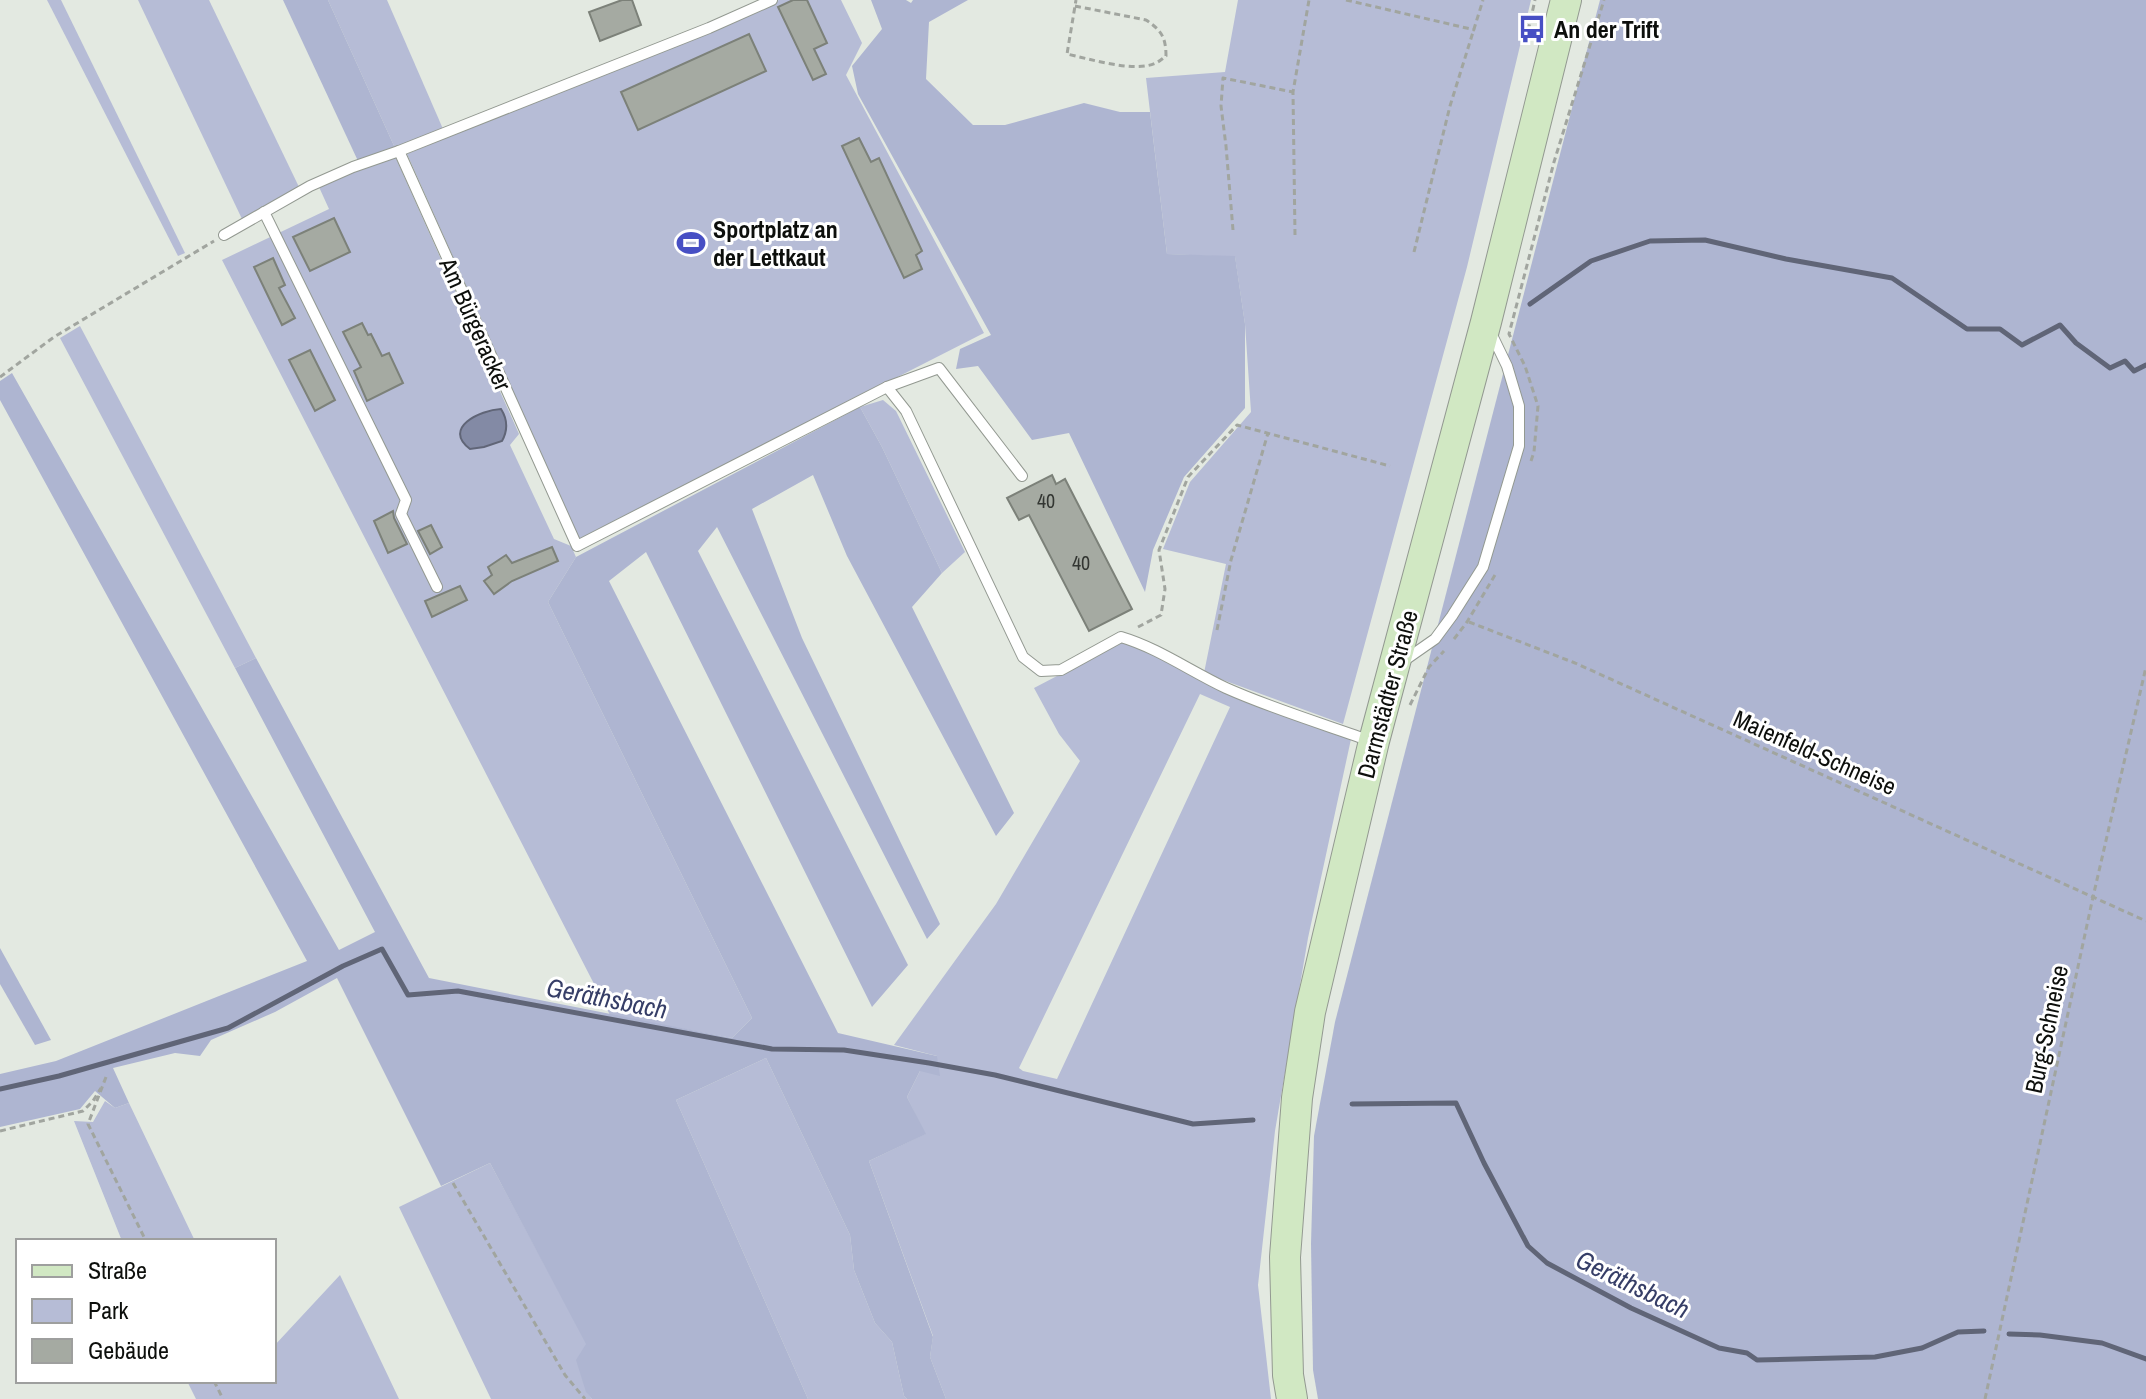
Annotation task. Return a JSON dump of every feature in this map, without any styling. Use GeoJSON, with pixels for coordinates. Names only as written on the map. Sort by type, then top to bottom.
{"type":"FeatureCollection","features":[{"type":"Feature","properties":{"kind":"main road","name":"Darmstädter Straße"},"geometry":{"type":"LineString","coordinates":[[1292,1399],[1288,1375],[1285,1257],[1297,1098],[1310,1012],[1374,741],[1486,322],[1566,0]]}},
{"type":"Feature","properties":{"kind":"lane"},"geometry":{"type":"LineString","coordinates":[[224,235],[310,186],[353,167],[709,28],[772,0]]}},
{"type":"Feature","properties":{"kind":"lane","name":"Am Bürgeracker"},"geometry":{"type":"LineString","coordinates":[[399,151],[577,546],[887,387]]}},
{"type":"Feature","properties":{"kind":"lane"},"geometry":{"type":"LineString","coordinates":[[264,212],[406,500],[401,514],[437,587]]}},
{"type":"Feature","properties":{"kind":"lane"},"geometry":{"type":"LineString","coordinates":[[1394,668],[1435,639],[1483,567],[1519,446],[1519,406],[1507,366],[1486,322]]}},
{"type":"Feature","properties":{"kind":"lane"},"geometry":{"type":"LineString","coordinates":[[1022,476],[939,368],[887,387],[906,411],[1023,657],[1041,671],[1061,670],[1121,637],[1147,645],[1240,694],[1374,741]]}},
{"type":"Feature","properties":{"kind":"path"},"geometry":{"type":"LineString","coordinates":[[1075,6],[1146,20],[1156,27],[1166,41],[1166,56],[1142,66],[1112,64],[1067,54],[1075,6],[1076,0]]}},
{"type":"Feature","properties":{"kind":"path"},"geometry":{"type":"LineString","coordinates":[[1295,235],[1293,92],[1309,0]]}},
{"type":"Feature","properties":{"kind":"path"},"geometry":{"type":"LineString","coordinates":[[1346,0],[1475,31]]}},
{"type":"Feature","properties":{"kind":"path"},"geometry":{"type":"LineString","coordinates":[[1414,252],[1450,106],[1483,0]]}},
{"type":"Feature","properties":{"kind":"path"},"geometry":{"type":"LineString","coordinates":[[1526,40],[1535,0]]}},
{"type":"Feature","properties":{"kind":"path"},"geometry":{"type":"LineString","coordinates":[[1529,466],[1534,452],[1538,406],[1525,366],[1509,334],[1554,162],[1604,0]]}},
{"type":"Feature","properties":{"kind":"path"},"geometry":{"type":"LineString","coordinates":[[1233,230],[1221,106],[1223,78],[1293,92]]}},
{"type":"Feature","properties":{"kind":"path"},"geometry":{"type":"LineString","coordinates":[[0,377],[54,337],[224,235]]}},
{"type":"Feature","properties":{"kind":"path"},"geometry":{"type":"LineString","coordinates":[[1121,637],[1161,615],[1165,589],[1159,550],[1188,477],[1237,425],[1390,466]]}},
{"type":"Feature","properties":{"kind":"path"},"geometry":{"type":"LineString","coordinates":[[1217,630],[1231,560],[1268,433]]}},
{"type":"Feature","properties":{"kind":"path"},"geometry":{"type":"LineString","coordinates":[[1406,717],[1429,667],[1467,622],[1494,580],[1498,566]]}},
{"type":"Feature","properties":{"kind":"path","name":"Maienfeld-Schneise"},"geometry":{"type":"LineString","coordinates":[[1467,622],[1575,663],[2146,921]]}},
{"type":"Feature","properties":{"kind":"path","name":"Burg-Schneise"},"geometry":{"type":"LineString","coordinates":[[1985,1399],[2146,667]]}},
{"type":"Feature","properties":{"kind":"path"},"geometry":{"type":"LineString","coordinates":[[0,1131],[83,1111],[93,1101],[106,1077],[88,1124],[145,1239]]}},
{"type":"Feature","properties":{"kind":"path"},"geometry":{"type":"LineString","coordinates":[[453,1183],[565,1375],[585,1399]]}},
{"type":"Feature","properties":{"kind":"green space"},"geometry":{"type":"Polygon","coordinates":[[[47,0],[61,0],[185,253],[178,256],[47,0]]]}},
{"type":"Feature","properties":{"kind":"green space"},"geometry":{"type":"Polygon","coordinates":[[[138,0],[209,0],[299,187],[242,219],[138,0]]]}},
{"type":"Feature","properties":{"kind":"green space"},"geometry":{"type":"Polygon","coordinates":[[[328,0],[387,0],[443,129],[395,148],[328,0]]]}},
{"type":"Feature","properties":{"kind":"green space","name":"Sportplatz an der Lettkaut"},"geometry":{"type":"Polygon","coordinates":[[[779,0],[841,0],[862,43],[846,75],[984,333],[579,539],[407,154],[779,0]]]}},
{"type":"Feature","properties":{"kind":"green space"},"geometry":{"type":"Polygon","coordinates":[[[1238,0],[1531,0],[1467,267],[1343,724],[1204,673],[1226,564],[1163,549],[1190,482],[1251,412],[1245,324],[1235,257],[1167,254],[1146,78],[1225,72],[1238,0]]]}},
{"type":"Feature","properties":{"kind":"green space"},"geometry":{"type":"Polygon","coordinates":[[[395,156],[519,434],[510,445],[554,539],[571,546],[576,557],[548,602],[752,1018],[732,1038],[610,1015],[222,260],[329,209],[319,187],[395,156]]]}},
{"type":"Feature","properties":{"kind":"green space"},"geometry":{"type":"Polygon","coordinates":[[[80,326],[256,658],[235,668],[60,338],[80,326]]]}},
{"type":"Feature","properties":{"kind":"green space"},"geometry":{"type":"Polygon","coordinates":[[[883,400],[896,411],[965,552],[942,573],[860,407],[883,400]]]}},
{"type":"Feature","properties":{"kind":"green space"},"geometry":{"type":"Polygon","coordinates":[[[1124,641],[1146,648],[1233,696],[1351,739],[1308,938],[1275,1131],[1258,1285],[1271,1399],[946,1399],[930,1357],[933,1336],[869,1161],[925,1134],[907,1097],[920,1071],[937,1056],[894,1045],[996,904],[1080,761],[1059,734],[1034,688],[1124,641]],[[1200,694],[1019,1068],[1023,1071],[1057,1079],[1230,707],[1200,694]]]}},
{"type":"Feature","properties":{"kind":"green space"},"geometry":{"type":"Polygon","coordinates":[[[766,1058],[850,1235],[854,1270],[875,1323],[892,1342],[907,1399],[808,1399],[676,1100],[766,1058]]]}},
{"type":"Feature","properties":{"kind":"green space"},"geometry":{"type":"Polygon","coordinates":[[[105,1101],[115,1108],[129,1103],[194,1239],[121,1239],[74,1121],[93,1122],[105,1101]]]}},
{"type":"Feature","properties":{"kind":"green space"},"geometry":{"type":"Polygon","coordinates":[[[490,1163],[587,1344],[586,1391],[592,1399],[491,1399],[399,1207],[490,1163]]]}},
{"type":"Feature","properties":{"kind":"green space"},"geometry":{"type":"Polygon","coordinates":[[[340,1275],[399,1399],[196,1399],[188,1383],[276,1383],[276,1344],[340,1275]]]}},
{"type":"Feature","properties":{"kind":"shaded area"},"geometry":{"type":"Polygon","coordinates":[[[283,0],[328,0],[395,148],[358,161],[283,0]]]}},
{"type":"Feature","properties":{"kind":"shaded area"},"geometry":{"type":"Polygon","coordinates":[[[871,0],[906,0],[911,3],[913,0],[968,0],[929,22],[926,79],[973,125],[1005,125],[1084,103],[1120,112],[1150,112],[1167,254],[1235,256],[1245,324],[1245,408],[1184,477],[1153,550],[1145,592],[1069,433],[1032,440],[978,366],[956,369],[960,349],[991,335],[858,94],[852,66],[882,29],[871,0]]]}},
{"type":"Feature","properties":{"kind":"shaded area"},"geometry":{"type":"Polygon","coordinates":[[[1600,0],[2146,0],[2146,1399],[1318,1399],[1313,1370],[1311,1244],[1314,1136],[1335,1022],[1600,0]]]}},
{"type":"Feature","properties":{"kind":"shaded area"},"geometry":{"type":"Polygon","coordinates":[[[12,373],[339,950],[375,932],[235,668],[256,658],[429,978],[732,1038],[752,1018],[548,602],[576,557],[860,407],[942,573],[912,607],[1014,813],[996,836],[847,556],[813,475],[752,509],[802,638],[940,924],[927,939],[717,527],[698,551],[908,965],[872,1007],[646,552],[609,581],[838,1033],[937,1056],[940,1076],[920,1071],[907,1097],[926,1134],[869,1161],[933,1337],[930,1357],[946,1399],[907,1399],[904,1396],[892,1342],[875,1323],[854,1270],[850,1235],[766,1058],[676,1100],[808,1399],[592,1399],[586,1392],[576,1360],[586,1344],[490,1163],[441,1186],[337,978],[275,1012],[211,1040],[200,1056],[175,1053],[113,1068],[129,1103],[115,1108],[95,1091],[80,1109],[0,1127],[0,1074],[56,1061],[307,961],[0,400],[0,381],[12,373]]]}},
{"type":"Feature","properties":{"kind":"shaded area"},"geometry":{"type":"Polygon","coordinates":[[[501,409],[506,425],[502,441],[470,449],[462,441],[462,427],[483,413],[501,409]]]}},
{"type":"Feature","properties":{"kind":"shaded area"},"geometry":{"type":"Polygon","coordinates":[[[0,948],[51,1040],[35,1045],[0,984],[0,948]]]}},
{"type":"Feature","properties":{"kind":"building"},"geometry":{"type":"Polygon","coordinates":[[[622,0],[632,0],[641,25],[600,41],[589,12],[622,0]]]}},
{"type":"Feature","properties":{"kind":"building"},"geometry":{"type":"Polygon","coordinates":[[[793,0],[807,0],[827,43],[814,49],[826,74],[813,80],[778,7],[793,0]]]}},
{"type":"Feature","properties":{"kind":"building"},"geometry":{"type":"Polygon","coordinates":[[[749,34],[766,71],[638,130],[621,92],[749,34]]]}},
{"type":"Feature","properties":{"kind":"building"},"geometry":{"type":"Polygon","coordinates":[[[859,138],[871,162],[879,158],[922,251],[916,255],[922,269],[904,278],[842,146],[859,138]]]}},
{"type":"Feature","properties":{"kind":"building"},"geometry":{"type":"Polygon","coordinates":[[[334,218],[350,252],[310,271],[293,237],[334,218]]]}},
{"type":"Feature","properties":{"kind":"building"},"geometry":{"type":"Polygon","coordinates":[[[273,258],[285,285],[279,288],[295,318],[282,325],[254,267],[273,258]]]}},
{"type":"Feature","properties":{"kind":"building"},"geometry":{"type":"Polygon","coordinates":[[[362,323],[382,356],[389,353],[403,383],[367,401],[354,371],[361,367],[343,332],[362,323]]]}},
{"type":"Feature","properties":{"kind":"building"},"geometry":{"type":"Polygon","coordinates":[[[310,350],[335,400],[315,411],[289,360],[310,350]]]}},
{"type":"Feature","properties":{"kind":"building"},"geometry":{"type":"Polygon","coordinates":[[[1052,475],[1056,484],[1065,479],[1132,609],[1089,631],[1029,515],[1019,520],[1007,498],[1052,475]]]}},
{"type":"Feature","properties":{"kind":"building"},"geometry":{"type":"Polygon","coordinates":[[[393,511],[407,544],[388,553],[374,521],[393,511]]]}},
{"type":"Feature","properties":{"kind":"building"},"geometry":{"type":"Polygon","coordinates":[[[431,525],[442,547],[430,554],[418,531],[431,525]]]}},
{"type":"Feature","properties":{"kind":"building"},"geometry":{"type":"Polygon","coordinates":[[[552,547],[558,561],[512,581],[494,594],[484,581],[492,575],[488,567],[506,555],[512,563],[552,547]]]}},
{"type":"Feature","properties":{"kind":"building"},"geometry":{"type":"Polygon","coordinates":[[[460,586],[467,600],[432,617],[425,601],[460,586]]]}},
{"type":"Feature","properties":{"kind":"waterway"},"geometry":{"type":"LineString","coordinates":[[1530,304],[1591,261],[1650,241],[1705,240],[1786,259],[1892,278],[1967,329],[2000,329],[2022,345],[2060,325],[2076,343],[2110,368],[2125,361],[2134,371],[2146,365]]}},
{"type":"Feature","properties":{"kind":"waterway","name":"Geräthsbach"},"geometry":{"type":"LineString","coordinates":[[0,1089],[59,1076],[228,1028],[343,966],[382,949],[408,995],[458,991],[772,1049],[844,1050],[929,1063],[995,1075],[1193,1124],[1253,1120]]}},
{"type":"Feature","properties":{"kind":"waterway","name":"Geräthsbach"},"geometry":{"type":"LineString","coordinates":[[1352,1104],[1456,1103],[1528,1246],[1547,1263],[1631,1308],[1719,1348],[1747,1353],[1757,1360],[1875,1357],[1922,1348],[1958,1332],[1984,1331]]}},
{"type":"Feature","properties":{"kind":"waterway","name":"Geräthsbach"},"geometry":{"type":"LineString","coordinates":[[2009,1334],[2102,1343],[2146,1359]]}},
{"type":"Feature","properties":{"kind":"place","name":"An der Trift"},"geometry":{"type":"Point","coordinates":[1532,29]}},
{"type":"Feature","properties":{"kind":"place","name":"Sportplatz an der Lettkaut"},"geometry":{"type":"Point","coordinates":[691,243]}}]}
